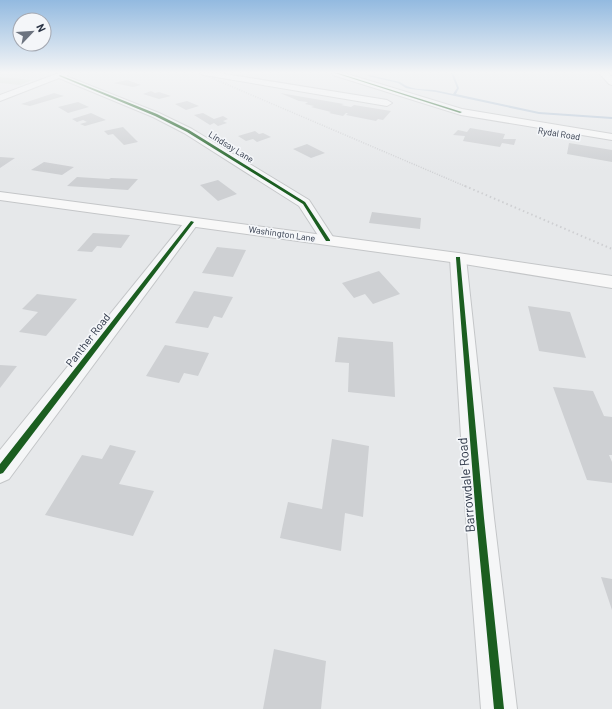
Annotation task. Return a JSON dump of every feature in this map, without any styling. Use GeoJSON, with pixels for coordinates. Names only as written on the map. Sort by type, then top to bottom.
{"type":"FeatureCollection","features":[{"type":"Feature","properties":{"kind":"main road"},"geometry":{"type":"LineString","coordinates":[[413,106],[461,112],[612,137]]}},
{"type":"Feature","properties":{"kind":"main road"},"geometry":{"type":"LineString","coordinates":[[442,106],[461,112]]}},
{"type":"Feature","properties":{"kind":"main road","name":"Rydal Road"},"geometry":{"type":"LineString","coordinates":[[422,111],[612,142]]}},
{"type":"Feature","properties":{"kind":"main road","name":"Washington Lane"},"geometry":{"type":"LineString","coordinates":[[0,196],[458,258],[612,282]]}},
{"type":"Feature","properties":{"kind":"street","name":"Lindsay Lane"},"geometry":{"type":"LineString","coordinates":[[135,106],[188,131],[304,203],[328,240]]}},
{"type":"Feature","properties":{"kind":"street","name":"Panther Road"},"geometry":{"type":"LineString","coordinates":[[0,470],[192,222]]}},
{"type":"Feature","properties":{"kind":"street","name":"Barrowdale Road"},"geometry":{"type":"LineString","coordinates":[[458,258],[480,518],[499,709]]}},
{"type":"Feature","properties":{"kind":"building"},"geometry":{"type":"Polygon","coordinates":[[[87,106],[89,107],[68,113],[58,107],[87,106]]]}},
{"type":"Feature","properties":{"kind":"building"},"geometry":{"type":"Polygon","coordinates":[[[179,106],[199,106],[186,110],[179,106]]]}},
{"type":"Feature","properties":{"kind":"building"},"geometry":{"type":"Polygon","coordinates":[[[361,106],[391,111],[383,120],[378,119],[376,121],[346,115],[348,113],[343,116],[329,113],[331,112],[311,107],[361,106]]]}},
{"type":"Feature","properties":{"kind":"building"},"geometry":{"type":"Polygon","coordinates":[[[91,113],[106,120],[85,126],[80,124],[87,122],[83,120],[77,122],[72,119],[91,113]]]}},
{"type":"Feature","properties":{"kind":"building"},"geometry":{"type":"Polygon","coordinates":[[[203,113],[214,119],[223,116],[228,119],[223,121],[227,123],[218,126],[214,123],[210,125],[194,115],[203,113]]]}},
{"type":"Feature","properties":{"kind":"building"},"geometry":{"type":"Polygon","coordinates":[[[123,127],[138,142],[124,145],[113,134],[108,135],[104,131],[123,127]]]}},
{"type":"Feature","properties":{"kind":"building"},"geometry":{"type":"Polygon","coordinates":[[[470,128],[505,134],[503,139],[516,139],[514,145],[502,143],[500,147],[463,141],[465,136],[453,135],[458,130],[467,132],[470,128]]]}},
{"type":"Feature","properties":{"kind":"building"},"geometry":{"type":"Polygon","coordinates":[[[255,131],[259,134],[263,133],[271,137],[257,142],[253,139],[246,141],[238,136],[255,131]]]}},
{"type":"Feature","properties":{"kind":"building"},"geometry":{"type":"Polygon","coordinates":[[[569,143],[612,150],[612,162],[567,154],[569,143]]]}},
{"type":"Feature","properties":{"kind":"building"},"geometry":{"type":"Polygon","coordinates":[[[307,144],[325,153],[311,158],[293,149],[307,144]]]}},
{"type":"Feature","properties":{"kind":"building"},"geometry":{"type":"Polygon","coordinates":[[[0,157],[15,158],[0,168],[0,157]]]}},
{"type":"Feature","properties":{"kind":"building"},"geometry":{"type":"Polygon","coordinates":[[[44,162],[74,167],[62,175],[31,170],[44,162]]]}},
{"type":"Feature","properties":{"kind":"building"},"geometry":{"type":"Polygon","coordinates":[[[77,177],[138,179],[128,190],[67,186],[77,177]]]}},
{"type":"Feature","properties":{"kind":"building"},"geometry":{"type":"Polygon","coordinates":[[[218,180],[237,194],[218,201],[200,185],[218,180]]]}},
{"type":"Feature","properties":{"kind":"building"},"geometry":{"type":"Polygon","coordinates":[[[372,212],[421,218],[420,229],[369,223],[372,212]]]}},
{"type":"Feature","properties":{"kind":"building"},"geometry":{"type":"Polygon","coordinates":[[[93,233],[130,235],[121,248],[97,246],[92,252],[77,251],[93,233]]]}},
{"type":"Feature","properties":{"kind":"building"},"geometry":{"type":"Polygon","coordinates":[[[217,247],[246,250],[233,277],[202,273],[217,247]]]}},
{"type":"Feature","properties":{"kind":"building"},"geometry":{"type":"Polygon","coordinates":[[[379,271],[400,294],[373,304],[365,294],[354,298],[342,283],[379,271]]]}},
{"type":"Feature","properties":{"kind":"building"},"geometry":{"type":"Polygon","coordinates":[[[194,291],[233,297],[222,318],[214,316],[208,328],[175,323],[194,291]]]}},
{"type":"Feature","properties":{"kind":"building"},"geometry":{"type":"Polygon","coordinates":[[[37,294],[77,299],[46,336],[19,332],[38,312],[22,309],[37,294]]]}},
{"type":"Feature","properties":{"kind":"building"},"geometry":{"type":"Polygon","coordinates":[[[528,306],[570,312],[586,358],[539,351],[528,306]]]}},
{"type":"Feature","properties":{"kind":"building"},"geometry":{"type":"Polygon","coordinates":[[[338,337],[393,342],[395,397],[348,392],[349,363],[335,362],[338,337]]]}},
{"type":"Feature","properties":{"kind":"building"},"geometry":{"type":"Polygon","coordinates":[[[165,345],[209,353],[198,376],[184,373],[179,383],[146,376],[165,345]]]}},
{"type":"Feature","properties":{"kind":"building"},"geometry":{"type":"Polygon","coordinates":[[[0,365],[17,366],[0,388],[0,365]]]}},
{"type":"Feature","properties":{"kind":"building"},"geometry":{"type":"Polygon","coordinates":[[[553,387],[593,391],[604,416],[612,417],[612,455],[609,455],[612,462],[612,483],[587,480],[553,387]]]}},
{"type":"Feature","properties":{"kind":"building"},"geometry":{"type":"Polygon","coordinates":[[[332,439],[369,446],[363,517],[345,513],[341,551],[280,538],[288,502],[322,509],[332,439]]]}},
{"type":"Feature","properties":{"kind":"building"},"geometry":{"type":"Polygon","coordinates":[[[110,445],[136,451],[119,484],[154,491],[133,536],[45,515],[82,455],[102,459],[110,445]]]}},
{"type":"Feature","properties":{"kind":"building"},"geometry":{"type":"Polygon","coordinates":[[[601,577],[612,579],[612,610],[601,577]]]}},
{"type":"Feature","properties":{"kind":"building"},"geometry":{"type":"Polygon","coordinates":[[[274,649],[326,661],[321,709],[263,709],[274,649]]]}},
{"type":"Feature","properties":{"kind":"waterway"},"geometry":{"type":"LineString","coordinates":[[507,106],[539,113],[612,118]]}},
{"type":"Feature","properties":{"kind":"railway"},"geometry":{"type":"LineString","coordinates":[[277,106],[467,187]]}},
{"type":"Feature","properties":{"kind":"railway"},"geometry":{"type":"LineString","coordinates":[[465,186],[612,249]]}},
{"type":"Feature","properties":{"kind":"cycle path"},"geometry":{"type":"LineString","coordinates":[[134,106],[188,131],[304,203],[328,240]]}},
{"type":"Feature","properties":{"kind":"cycle path"},"geometry":{"type":"LineString","coordinates":[[442,106],[461,112]]}},
{"type":"Feature","properties":{"kind":"cycle path"},"geometry":{"type":"LineString","coordinates":[[0,470],[192,222]]}},
{"type":"Feature","properties":{"kind":"cycle path"},"geometry":{"type":"LineString","coordinates":[[458,258],[480,518],[499,709]]}}]}
